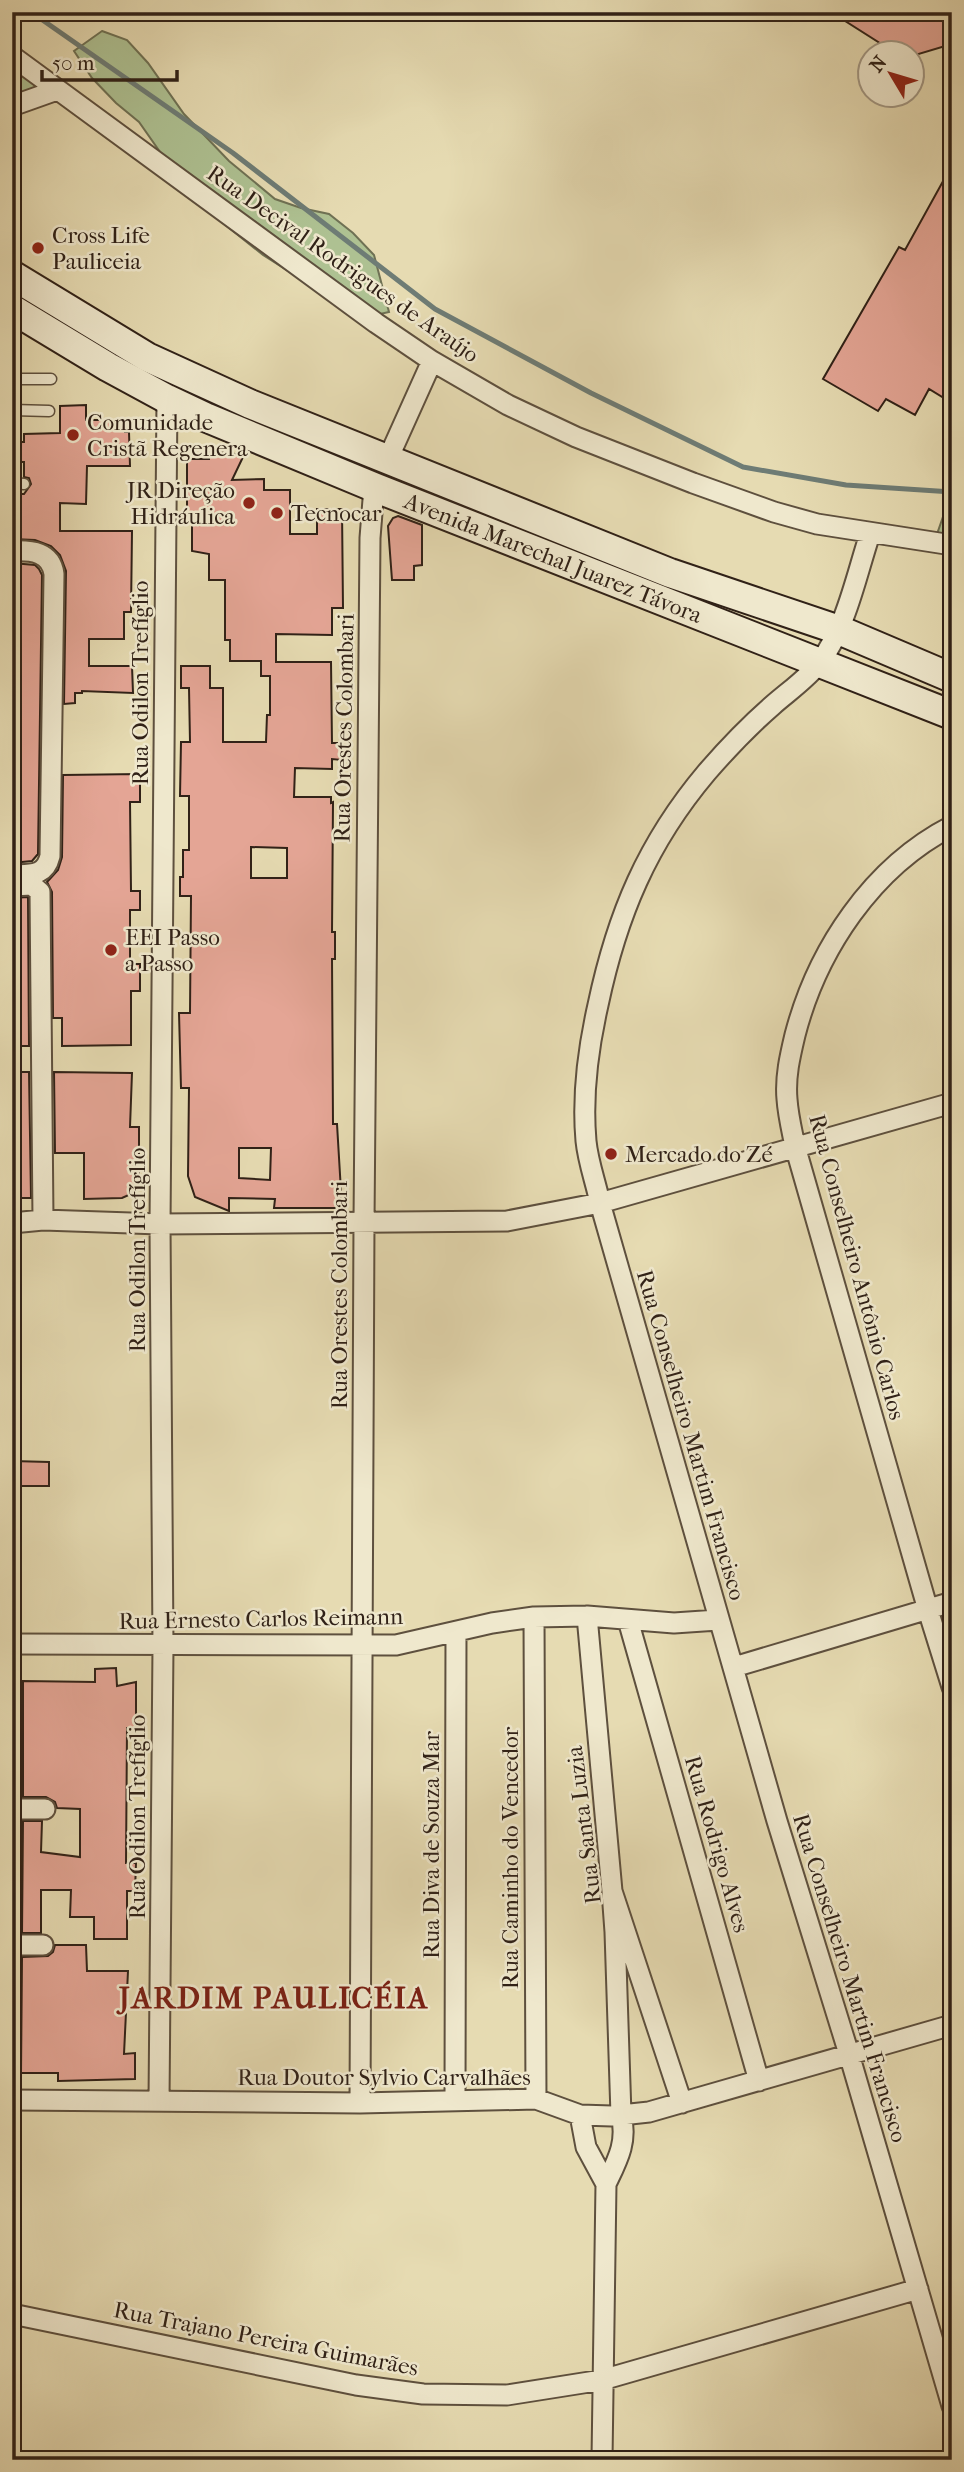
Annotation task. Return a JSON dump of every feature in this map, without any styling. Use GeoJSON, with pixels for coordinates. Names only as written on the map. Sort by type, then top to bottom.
{"type":"FeatureCollection","features":[{"type":"Feature","properties":{"kind":"street","name":"Rua Decival Rodrigues de Araújo"},"geometry":{"type":"LineString","coordinates":[[12,56],[307,273],[432,361],[508,404],[576,437],[774,512],[870,534],[952,545]]}},
{"type":"Feature","properties":{"kind":"street"},"geometry":{"type":"LineString","coordinates":[[12,106],[57,90]]}},
{"type":"Feature","properties":{"kind":"street","name":"Avenida Marechal Juarez Távora"},"geometry":{"type":"LineString","coordinates":[[12,275],[147,357],[250,404],[670,573],[839,630],[952,678]]}},
{"type":"Feature","properties":{"kind":"street","name":"Avenida Marechal Juarez Távora"},"geometry":{"type":"LineString","coordinates":[[12,309],[167,400],[374,487],[952,715]]}},
{"type":"Feature","properties":{"kind":"street"},"geometry":{"type":"LineString","coordinates":[[387,461],[432,361]]}},
{"type":"Feature","properties":{"kind":"street","name":"Rua Odilon Trefíglio"},"geometry":{"type":"LineString","coordinates":[[159,2101],[163,1646],[160,1224],[167,400]]}},
{"type":"Feature","properties":{"kind":"street","name":"Rua Orestes Colombari"},"geometry":{"type":"LineString","coordinates":[[360,2103],[364,1222],[370,538],[374,487]]}},
{"type":"Feature","properties":{"kind":"street","name":"Rua Conselheiro Martim Francisco"},"geometry":{"type":"LineString","coordinates":[[870,534],[839,630],[820,663],[772,706],[700,781],[669,821],[643,866],[622,914],[607,963],[594,1025],[585,1090],[586,1144],[600,1203],[777,1821],[849,2054],[952,2406]]}},
{"type":"Feature","properties":{"kind":"street"},"geometry":{"type":"LineString","coordinates":[[12,551],[38,552],[48,557],[54,574],[50,856],[46,868],[37,874],[12,875]]}},
{"type":"Feature","properties":{"kind":"street","name":"Rua Conselheiro Antônio Carlos"},"geometry":{"type":"LineString","coordinates":[[952,826],[897,864],[854,910],[823,959],[802,1007],[789,1061],[787,1098],[795,1146],[952,1687]]}},
{"type":"Feature","properties":{"kind":"street"},"geometry":{"type":"LineString","coordinates":[[12,886],[32,885],[40,892],[43,1220]]}},
{"type":"Feature","properties":{"kind":"street"},"geometry":{"type":"LineString","coordinates":[[12,1223],[43,1220],[160,1224],[507,1221],[600,1203],[952,1103]]}},
{"type":"Feature","properties":{"kind":"street"},"geometry":{"type":"LineString","coordinates":[[734,1667],[952,1602]]}},
{"type":"Feature","properties":{"kind":"street","name":"Rua Ernesto Carlos Reimann"},"geometry":{"type":"LineString","coordinates":[[12,1644],[396,1646],[492,1623],[534,1617],[587,1616],[674,1623],[719,1620]]}},
{"type":"Feature","properties":{"kind":"street","name":"Rua Santa Luzia"},"geometry":{"type":"LineString","coordinates":[[587,1616],[612,1891],[682,2103]]}},
{"type":"Feature","properties":{"kind":"street","name":"Rua Caminho do Vencedor"},"geometry":{"type":"LineString","coordinates":[[534,1617],[536,2099]]}},
{"type":"Feature","properties":{"kind":"street","name":"Rua Rodrigo Alves"},"geometry":{"type":"LineString","coordinates":[[628,1620],[759,2081]]}},
{"type":"Feature","properties":{"kind":"street","name":"Rua Diva de Souza Mar"},"geometry":{"type":"LineString","coordinates":[[455,2099],[456,1632]]}},
{"type":"Feature","properties":{"kind":"street"},"geometry":{"type":"LineString","coordinates":[[12,1809],[45,1809]]}},
{"type":"Feature","properties":{"kind":"street"},"geometry":{"type":"LineString","coordinates":[[603,2460],[606,2184],[623,2146],[624,2127],[621,2115],[612,1891]]}},
{"type":"Feature","properties":{"kind":"street"},"geometry":{"type":"LineString","coordinates":[[12,1945],[43,1945]]}},
{"type":"Feature","properties":{"kind":"street","name":"Rua Doutor Sylvio Carvalhães"},"geometry":{"type":"LineString","coordinates":[[12,2100],[360,2103],[536,2099],[580,2115],[621,2115],[649,2112],[952,2025]]}},
{"type":"Feature","properties":{"kind":"street"},"geometry":{"type":"LineString","coordinates":[[580,2115],[586,2147],[606,2184]]}},
{"type":"Feature","properties":{"kind":"street","name":"Rua Trajano Pereira Guimarães"},"geometry":{"type":"LineString","coordinates":[[12,2314],[356,2385],[424,2394],[507,2395],[602,2380],[918,2289]]}},
{"type":"Feature","properties":{"kind":"lane"},"geometry":{"type":"LineString","coordinates":[[12,379],[51,379]]}},
{"type":"Feature","properties":{"kind":"lane"},"geometry":{"type":"LineString","coordinates":[[12,410],[49,411]]}},
{"type":"Feature","properties":{"kind":"lane"},"geometry":{"type":"LineString","coordinates":[[12,483],[24,484]]}},
{"type":"Feature","properties":{"kind":"green space"},"geometry":{"type":"Polygon","coordinates":[[[102,31],[127,40],[148,63],[184,114],[229,161],[275,199],[329,214],[353,233],[374,255],[389,312],[362,318],[263,255],[193,199],[139,122],[92,78],[74,51],[102,31]]]}},
{"type":"Feature","properties":{"kind":"green space"},"geometry":{"type":"Polygon","coordinates":[[[12,60],[45,86],[12,97],[12,60]]]}},
{"type":"Feature","properties":{"kind":"green space"},"geometry":{"type":"Polygon","coordinates":[[[952,503],[952,550],[936,537],[945,511],[952,503]]]}},
{"type":"Feature","properties":{"kind":"building"},"geometry":{"type":"Polygon","coordinates":[[[831,12],[952,12],[952,44],[926,52],[926,38],[872,38],[831,12]]]}},
{"type":"Feature","properties":{"kind":"building"},"geometry":{"type":"Polygon","coordinates":[[[952,165],[952,403],[929,389],[915,415],[886,399],[878,411],[823,379],[899,247],[905,250],[952,165]]]}},
{"type":"Feature","properties":{"kind":"building"},"geometry":{"type":"Polygon","coordinates":[[[86,405],[86,420],[112,420],[116,425],[125,425],[125,432],[129,432],[130,466],[87,466],[86,504],[60,503],[60,531],[132,531],[131,612],[124,612],[124,639],[89,639],[89,666],[132,666],[133,693],[82,691],[75,693],[75,703],[64,704],[66,571],[60,555],[51,546],[35,540],[12,539],[12,494],[24,494],[31,484],[29,478],[24,477],[24,462],[12,462],[12,442],[24,442],[24,434],[60,433],[60,406],[86,405]]]}},
{"type":"Feature","properties":{"kind":"building"},"geometry":{"type":"Polygon","coordinates":[[[209,452],[232,453],[243,457],[232,480],[264,479],[264,490],[290,490],[290,534],[317,534],[317,509],[342,509],[343,608],[332,608],[332,635],[276,634],[276,662],[331,662],[332,743],[342,743],[342,760],[332,759],[332,769],[295,768],[294,797],[331,797],[331,803],[333,802],[333,1124],[337,1124],[342,1208],[274,1208],[275,1199],[229,1198],[229,1211],[195,1197],[188,1176],[189,1088],[181,1088],[179,1013],[190,1013],[191,896],[180,896],[183,850],[189,850],[189,796],[180,796],[181,742],[190,742],[189,688],[181,688],[181,666],[210,666],[210,688],[223,688],[223,742],[266,742],[267,715],[270,715],[270,676],[261,676],[261,661],[230,661],[230,640],[225,640],[225,580],[209,580],[209,554],[192,551],[192,512],[187,512],[187,459],[209,459],[209,452]],[[251,847],[251,878],[287,878],[287,848],[251,847]],[[239,1148],[239,1178],[270,1180],[271,1148],[239,1148]]]}},
{"type":"Feature","properties":{"kind":"building"},"geometry":{"type":"Polygon","coordinates":[[[398,516],[422,525],[422,565],[414,566],[414,580],[392,580],[388,526],[393,518],[398,516]]]}},
{"type":"Feature","properties":{"kind":"building"},"geometry":{"type":"Polygon","coordinates":[[[12,563],[35,565],[42,575],[38,854],[32,861],[12,863],[12,563]]]}},
{"type":"Feature","properties":{"kind":"building"},"geometry":{"type":"Polygon","coordinates":[[[140,774],[140,802],[130,802],[131,891],[140,891],[140,910],[130,910],[130,964],[140,964],[140,991],[131,991],[131,1045],[62,1046],[62,1018],[53,1018],[52,892],[47,882],[58,870],[62,857],[63,775],[140,774]]]}},
{"type":"Feature","properties":{"kind":"building"},"geometry":{"type":"Polygon","coordinates":[[[28,897],[29,1046],[12,1046],[12,898],[28,897]]]}},
{"type":"Feature","properties":{"kind":"building"},"geometry":{"type":"Polygon","coordinates":[[[12,1072],[29,1072],[31,1198],[12,1198],[12,1072]]]}},
{"type":"Feature","properties":{"kind":"building"},"geometry":{"type":"Polygon","coordinates":[[[54,1072],[132,1073],[130,1127],[139,1127],[139,1177],[131,1194],[122,1198],[84,1199],[84,1153],[55,1153],[54,1072]]]}},
{"type":"Feature","properties":{"kind":"building"},"geometry":{"type":"Polygon","coordinates":[[[12,1461],[49,1462],[49,1486],[12,1486],[12,1461]]]}},
{"type":"Feature","properties":{"kind":"building"},"geometry":{"type":"Polygon","coordinates":[[[116,1668],[117,1686],[136,1682],[136,1728],[127,1728],[126,1863],[136,1863],[135,1891],[127,1891],[127,1939],[94,1939],[94,1917],[70,1917],[71,1890],[41,1890],[41,1933],[22,1933],[23,1821],[42,1821],[41,1852],[80,1857],[80,1809],[57,1808],[55,1802],[46,1797],[23,1797],[23,1681],[95,1682],[95,1669],[116,1668]]]}},
{"type":"Feature","properties":{"kind":"building"},"geometry":{"type":"Polygon","coordinates":[[[55,1945],[86,1945],[87,1971],[128,1971],[124,2054],[135,2053],[135,2079],[58,2081],[58,2073],[21,2073],[22,1957],[48,1956],[55,1945]]]}},
{"type":"Feature","properties":{"kind":"waterway"},"geometry":{"type":"LineString","coordinates":[[31,12],[233,153],[435,309],[591,393],[743,467],[846,485],[952,492]]}},
{"type":"Feature","properties":{"kind":"place","name":"Cross Life Pauliceia"},"geometry":{"type":"Point","coordinates":[38,248]}},
{"type":"Feature","properties":{"kind":"place","name":"Comunidade Cristã Regenera"},"geometry":{"type":"Point","coordinates":[73,435]}},
{"type":"Feature","properties":{"kind":"place","name":"JR Direção Hidráulica"},"geometry":{"type":"Point","coordinates":[249,503]}},
{"type":"Feature","properties":{"kind":"place","name":"Tecnocar"},"geometry":{"type":"Point","coordinates":[277,513]}},
{"type":"Feature","properties":{"kind":"place","name":"EEI Passo a Passo"},"geometry":{"type":"Point","coordinates":[111,950]}},
{"type":"Feature","properties":{"kind":"place","name":"Mercado do Zé"},"geometry":{"type":"Point","coordinates":[611,1154]}},
{"type":"Feature","properties":{"kind":"district","name":"JARDIM PAULICÉIA"},"geometry":{"type":"Point","coordinates":[274,1998]}}]}
